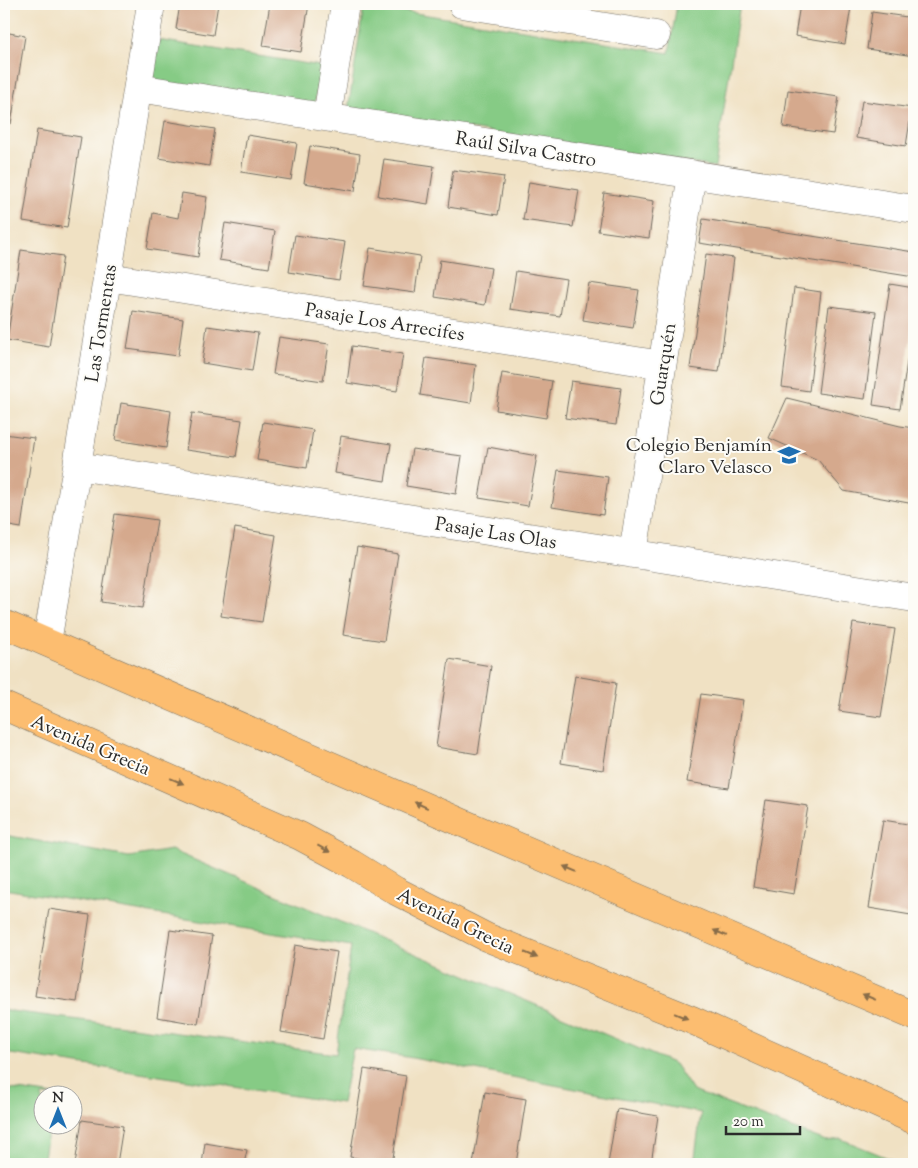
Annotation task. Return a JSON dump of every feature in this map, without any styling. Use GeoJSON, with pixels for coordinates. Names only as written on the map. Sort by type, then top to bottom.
{"type":"FeatureCollection","features":[{"type":"Feature","properties":{"kind":"main road"},"geometry":{"type":"LineString","coordinates":[[4,624],[914,1016]]}},
{"type":"Feature","properties":{"kind":"main road","name":"Avenida Grecia"},"geometry":{"type":"LineString","coordinates":[[4,706],[300,836],[396,891],[486,937],[692,1020],[914,1120]]}},
{"type":"Feature","properties":{"kind":"street","name":"Las Tormentas"},"geometry":{"type":"LineString","coordinates":[[47,642],[151,4]]}},
{"type":"Feature","properties":{"kind":"street"},"geometry":{"type":"LineString","coordinates":[[327,117],[345,4]]}},
{"type":"Feature","properties":{"kind":"street"},"geometry":{"type":"LineString","coordinates":[[462,4],[656,35]]}},
{"type":"Feature","properties":{"kind":"street","name":"Raúl Silva Castro"},"geometry":{"type":"LineString","coordinates":[[138,88],[914,209]]}},
{"type":"Feature","properties":{"kind":"street","name":"Guarquén"},"geometry":{"type":"LineString","coordinates":[[633,554],[692,174]]}},
{"type":"Feature","properties":{"kind":"street","name":"Pasaje Los Arrecifes"},"geometry":{"type":"LineString","coordinates":[[108,277],[662,366]]}},
{"type":"Feature","properties":{"kind":"street","name":"Pasaje Las Olas"},"geometry":{"type":"LineString","coordinates":[[77,466],[914,598]]}},
{"type":"Feature","properties":{"kind":"green space"},"geometry":{"type":"Polygon","coordinates":[[[677,4],[740,4],[715,167],[348,110],[364,5],[669,53],[677,4]]]}},
{"type":"Feature","properties":{"kind":"green space"},"geometry":{"type":"Polygon","coordinates":[[[158,40],[321,66],[314,108],[152,82],[158,40]]]}},
{"type":"Feature","properties":{"kind":"green space"},"geometry":{"type":"Polygon","coordinates":[[[4,835],[129,857],[171,850],[675,1064],[693,1091],[826,1141],[841,1139],[903,1164],[694,1164],[701,1113],[407,1057],[353,1049],[342,1103],[4,1053],[4,1010],[336,1054],[351,946],[4,889],[4,835]]]}},
{"type":"Feature","properties":{"kind":"green space"},"geometry":{"type":"Polygon","coordinates":[[[4,1088],[32,1092],[32,1136],[47,1136],[43,1164],[4,1164],[4,1088]]]}},
{"type":"Feature","properties":{"kind":"building"},"geometry":{"type":"Polygon","coordinates":[[[180,4],[218,4],[213,35],[176,29],[180,4]]]}},
{"type":"Feature","properties":{"kind":"building"},"geometry":{"type":"Polygon","coordinates":[[[270,4],[309,4],[301,52],[263,46],[270,4]]]}},
{"type":"Feature","properties":{"kind":"building"},"geometry":{"type":"Polygon","coordinates":[[[800,4],[831,4],[851,7],[845,44],[795,36],[800,4]]]}},
{"type":"Feature","properties":{"kind":"building"},"geometry":{"type":"Polygon","coordinates":[[[872,12],[914,18],[914,56],[867,49],[872,12]]]}},
{"type":"Feature","properties":{"kind":"building"},"geometry":{"type":"Polygon","coordinates":[[[4,32],[25,36],[11,124],[4,123],[4,32]]]}},
{"type":"Feature","properties":{"kind":"building"},"geometry":{"type":"Polygon","coordinates":[[[788,90],[839,97],[833,134],[783,127],[788,90]]]}},
{"type":"Feature","properties":{"kind":"building"},"geometry":{"type":"Polygon","coordinates":[[[862,101],[912,108],[906,146],[856,138],[862,101]]]}},
{"type":"Feature","properties":{"kind":"building"},"geometry":{"type":"Polygon","coordinates":[[[165,121],[215,129],[209,166],[159,158],[165,121]]]}},
{"type":"Feature","properties":{"kind":"building"},"geometry":{"type":"Polygon","coordinates":[[[37,130],[81,137],[67,228],[23,221],[37,130]]]}},
{"type":"Feature","properties":{"kind":"building"},"geometry":{"type":"Polygon","coordinates":[[[247,135],[297,143],[291,180],[241,172],[247,135]]]}},
{"type":"Feature","properties":{"kind":"building"},"geometry":{"type":"Polygon","coordinates":[[[310,146],[360,154],[355,191],[304,183],[310,146]]]}},
{"type":"Feature","properties":{"kind":"building"},"geometry":{"type":"Polygon","coordinates":[[[384,159],[434,166],[428,204],[378,196],[384,159]]]}},
{"type":"Feature","properties":{"kind":"building"},"geometry":{"type":"Polygon","coordinates":[[[453,170],[504,177],[498,215],[448,207],[453,170]]]}},
{"type":"Feature","properties":{"kind":"building"},"geometry":{"type":"Polygon","coordinates":[[[529,182],[579,190],[573,227],[523,220],[529,182]]]}},
{"type":"Feature","properties":{"kind":"building"},"geometry":{"type":"Polygon","coordinates":[[[182,193],[207,197],[198,257],[147,249],[153,213],[178,218],[182,193]]]}},
{"type":"Feature","properties":{"kind":"building"},"geometry":{"type":"Polygon","coordinates":[[[604,193],[654,201],[649,238],[598,231],[604,193]]]}},
{"type":"Feature","properties":{"kind":"building"},"geometry":{"type":"Polygon","coordinates":[[[703,219],[914,252],[914,277],[699,243],[703,219]]]}},
{"type":"Feature","properties":{"kind":"building"},"geometry":{"type":"Polygon","coordinates":[[[225,223],[275,231],[269,268],[219,260],[225,223]]]}},
{"type":"Feature","properties":{"kind":"building"},"geometry":{"type":"Polygon","coordinates":[[[295,235],[345,242],[339,280],[289,272],[295,235]]]}},
{"type":"Feature","properties":{"kind":"building"},"geometry":{"type":"Polygon","coordinates":[[[370,248],[420,256],[415,293],[364,286],[370,248]]]}},
{"type":"Feature","properties":{"kind":"building"},"geometry":{"type":"Polygon","coordinates":[[[21,250],[63,256],[49,347],[7,340],[21,250]]]}},
{"type":"Feature","properties":{"kind":"building"},"geometry":{"type":"Polygon","coordinates":[[[706,254],[734,258],[719,372],[690,368],[706,254]]]}},
{"type":"Feature","properties":{"kind":"building"},"geometry":{"type":"Polygon","coordinates":[[[440,260],[491,268],[485,305],[435,297],[440,260]]]}},
{"type":"Feature","properties":{"kind":"building"},"geometry":{"type":"Polygon","coordinates":[[[516,271],[566,279],[560,316],[510,309],[516,271]]]}},
{"type":"Feature","properties":{"kind":"building"},"geometry":{"type":"Polygon","coordinates":[[[589,283],[639,290],[633,328],[583,320],[589,283]]]}},
{"type":"Feature","properties":{"kind":"building"},"geometry":{"type":"Polygon","coordinates":[[[890,284],[914,288],[914,315],[900,409],[873,405],[890,284]]]}},
{"type":"Feature","properties":{"kind":"building"},"geometry":{"type":"Polygon","coordinates":[[[794,288],[821,292],[809,391],[782,387],[794,288]]]}},
{"type":"Feature","properties":{"kind":"building"},"geometry":{"type":"Polygon","coordinates":[[[829,306],[876,312],[865,399],[818,393],[829,306]]]}},
{"type":"Feature","properties":{"kind":"building"},"geometry":{"type":"Polygon","coordinates":[[[133,311],[183,319],[178,356],[127,349],[133,311]]]}},
{"type":"Feature","properties":{"kind":"building"},"geometry":{"type":"Polygon","coordinates":[[[207,326],[258,333],[252,371],[202,363],[207,326]]]}},
{"type":"Feature","properties":{"kind":"building"},"geometry":{"type":"Polygon","coordinates":[[[279,337],[329,344],[323,381],[273,374],[279,337]]]}},
{"type":"Feature","properties":{"kind":"building"},"geometry":{"type":"Polygon","coordinates":[[[352,346],[403,354],[397,391],[347,383],[352,346]]]}},
{"type":"Feature","properties":{"kind":"building"},"geometry":{"type":"Polygon","coordinates":[[[426,358],[476,365],[471,403],[420,395],[426,358]]]}},
{"type":"Feature","properties":{"kind":"building"},"geometry":{"type":"Polygon","coordinates":[[[502,373],[552,381],[546,418],[496,410],[502,373]]]}},
{"type":"Feature","properties":{"kind":"building"},"geometry":{"type":"Polygon","coordinates":[[[571,381],[621,388],[616,425],[565,418],[571,381]]]}},
{"type":"Feature","properties":{"kind":"building"},"geometry":{"type":"Polygon","coordinates":[[[787,398],[914,428],[914,504],[844,491],[818,460],[769,438],[787,398]]]}},
{"type":"Feature","properties":{"kind":"building"},"geometry":{"type":"Polygon","coordinates":[[[121,403],[171,411],[166,448],[115,440],[121,403]]]}},
{"type":"Feature","properties":{"kind":"building"},"geometry":{"type":"Polygon","coordinates":[[[192,413],[242,420],[236,457],[186,450],[192,413]]]}},
{"type":"Feature","properties":{"kind":"building"},"geometry":{"type":"Polygon","coordinates":[[[263,422],[313,430],[307,468],[257,460],[263,422]]]}},
{"type":"Feature","properties":{"kind":"building"},"geometry":{"type":"Polygon","coordinates":[[[4,434],[34,438],[21,528],[4,525],[4,434]]]}},
{"type":"Feature","properties":{"kind":"building"},"geometry":{"type":"Polygon","coordinates":[[[341,436],[391,444],[385,481],[335,473],[341,436]]]}},
{"type":"Feature","properties":{"kind":"building"},"geometry":{"type":"Polygon","coordinates":[[[488,447],[537,456],[528,506],[479,498],[488,447]]]}},
{"type":"Feature","properties":{"kind":"building"},"geometry":{"type":"Polygon","coordinates":[[[412,449],[462,456],[456,494],[406,486],[412,449]]]}},
{"type":"Feature","properties":{"kind":"building"},"geometry":{"type":"Polygon","coordinates":[[[558,470],[608,477],[603,515],[552,507],[558,470]]]}},
{"type":"Feature","properties":{"kind":"building"},"geometry":{"type":"Polygon","coordinates":[[[115,514],[157,520],[143,608],[101,602],[115,514]]]}},
{"type":"Feature","properties":{"kind":"building"},"geometry":{"type":"Polygon","coordinates":[[[235,528],[276,535],[262,622],[221,616],[235,528]]]}},
{"type":"Feature","properties":{"kind":"building"},"geometry":{"type":"Polygon","coordinates":[[[357,547],[398,554],[384,641],[343,635],[357,547]]]}},
{"type":"Feature","properties":{"kind":"building"},"geometry":{"type":"Polygon","coordinates":[[[853,623],[895,629],[881,717],[839,711],[853,623]]]}},
{"type":"Feature","properties":{"kind":"building"},"geometry":{"type":"Polygon","coordinates":[[[449,659],[491,666],[478,754],[436,747],[449,659]]]}},
{"type":"Feature","properties":{"kind":"building"},"geometry":{"type":"Polygon","coordinates":[[[575,676],[616,683],[603,770],[561,763],[575,676]]]}},
{"type":"Feature","properties":{"kind":"building"},"geometry":{"type":"Polygon","coordinates":[[[701,694],[743,700],[729,788],[687,782],[701,694]]]}},
{"type":"Feature","properties":{"kind":"building"},"geometry":{"type":"Polygon","coordinates":[[[766,800],[808,806],[794,894],[753,887],[766,800]]]}},
{"type":"Feature","properties":{"kind":"building"},"geometry":{"type":"Polygon","coordinates":[[[883,820],[914,825],[914,892],[911,915],[869,908],[883,820]]]}},
{"type":"Feature","properties":{"kind":"building"},"geometry":{"type":"Polygon","coordinates":[[[49,909],[90,915],[77,1002],[35,996],[49,909]]]}},
{"type":"Feature","properties":{"kind":"building"},"geometry":{"type":"Polygon","coordinates":[[[170,930],[212,936],[198,1024],[157,1017],[170,930]]]}},
{"type":"Feature","properties":{"kind":"building"},"geometry":{"type":"Polygon","coordinates":[[[295,945],[337,952],[323,1039],[281,1032],[295,945]]]}},
{"type":"Feature","properties":{"kind":"building"},"geometry":{"type":"Polygon","coordinates":[[[364,1069],[406,1076],[392,1164],[350,1157],[364,1069]]]}},
{"type":"Feature","properties":{"kind":"building"},"geometry":{"type":"Polygon","coordinates":[[[485,1092],[526,1099],[516,1164],[473,1164],[485,1092]]]}},
{"type":"Feature","properties":{"kind":"building"},"geometry":{"type":"Polygon","coordinates":[[[617,1109],[658,1116],[651,1164],[608,1164],[617,1109]]]}},
{"type":"Feature","properties":{"kind":"building"},"geometry":{"type":"Polygon","coordinates":[[[82,1120],[123,1126],[117,1164],[75,1164],[79,1136],[82,1136],[82,1120]]]}},
{"type":"Feature","properties":{"kind":"building"},"geometry":{"type":"Polygon","coordinates":[[[205,1143],[247,1150],[244,1164],[202,1164],[205,1143]]]}},
{"type":"Feature","properties":{"kind":"place","name":"Colegio Benjamín Claro Velasco"},"geometry":{"type":"Point","coordinates":[789,455]}}]}
